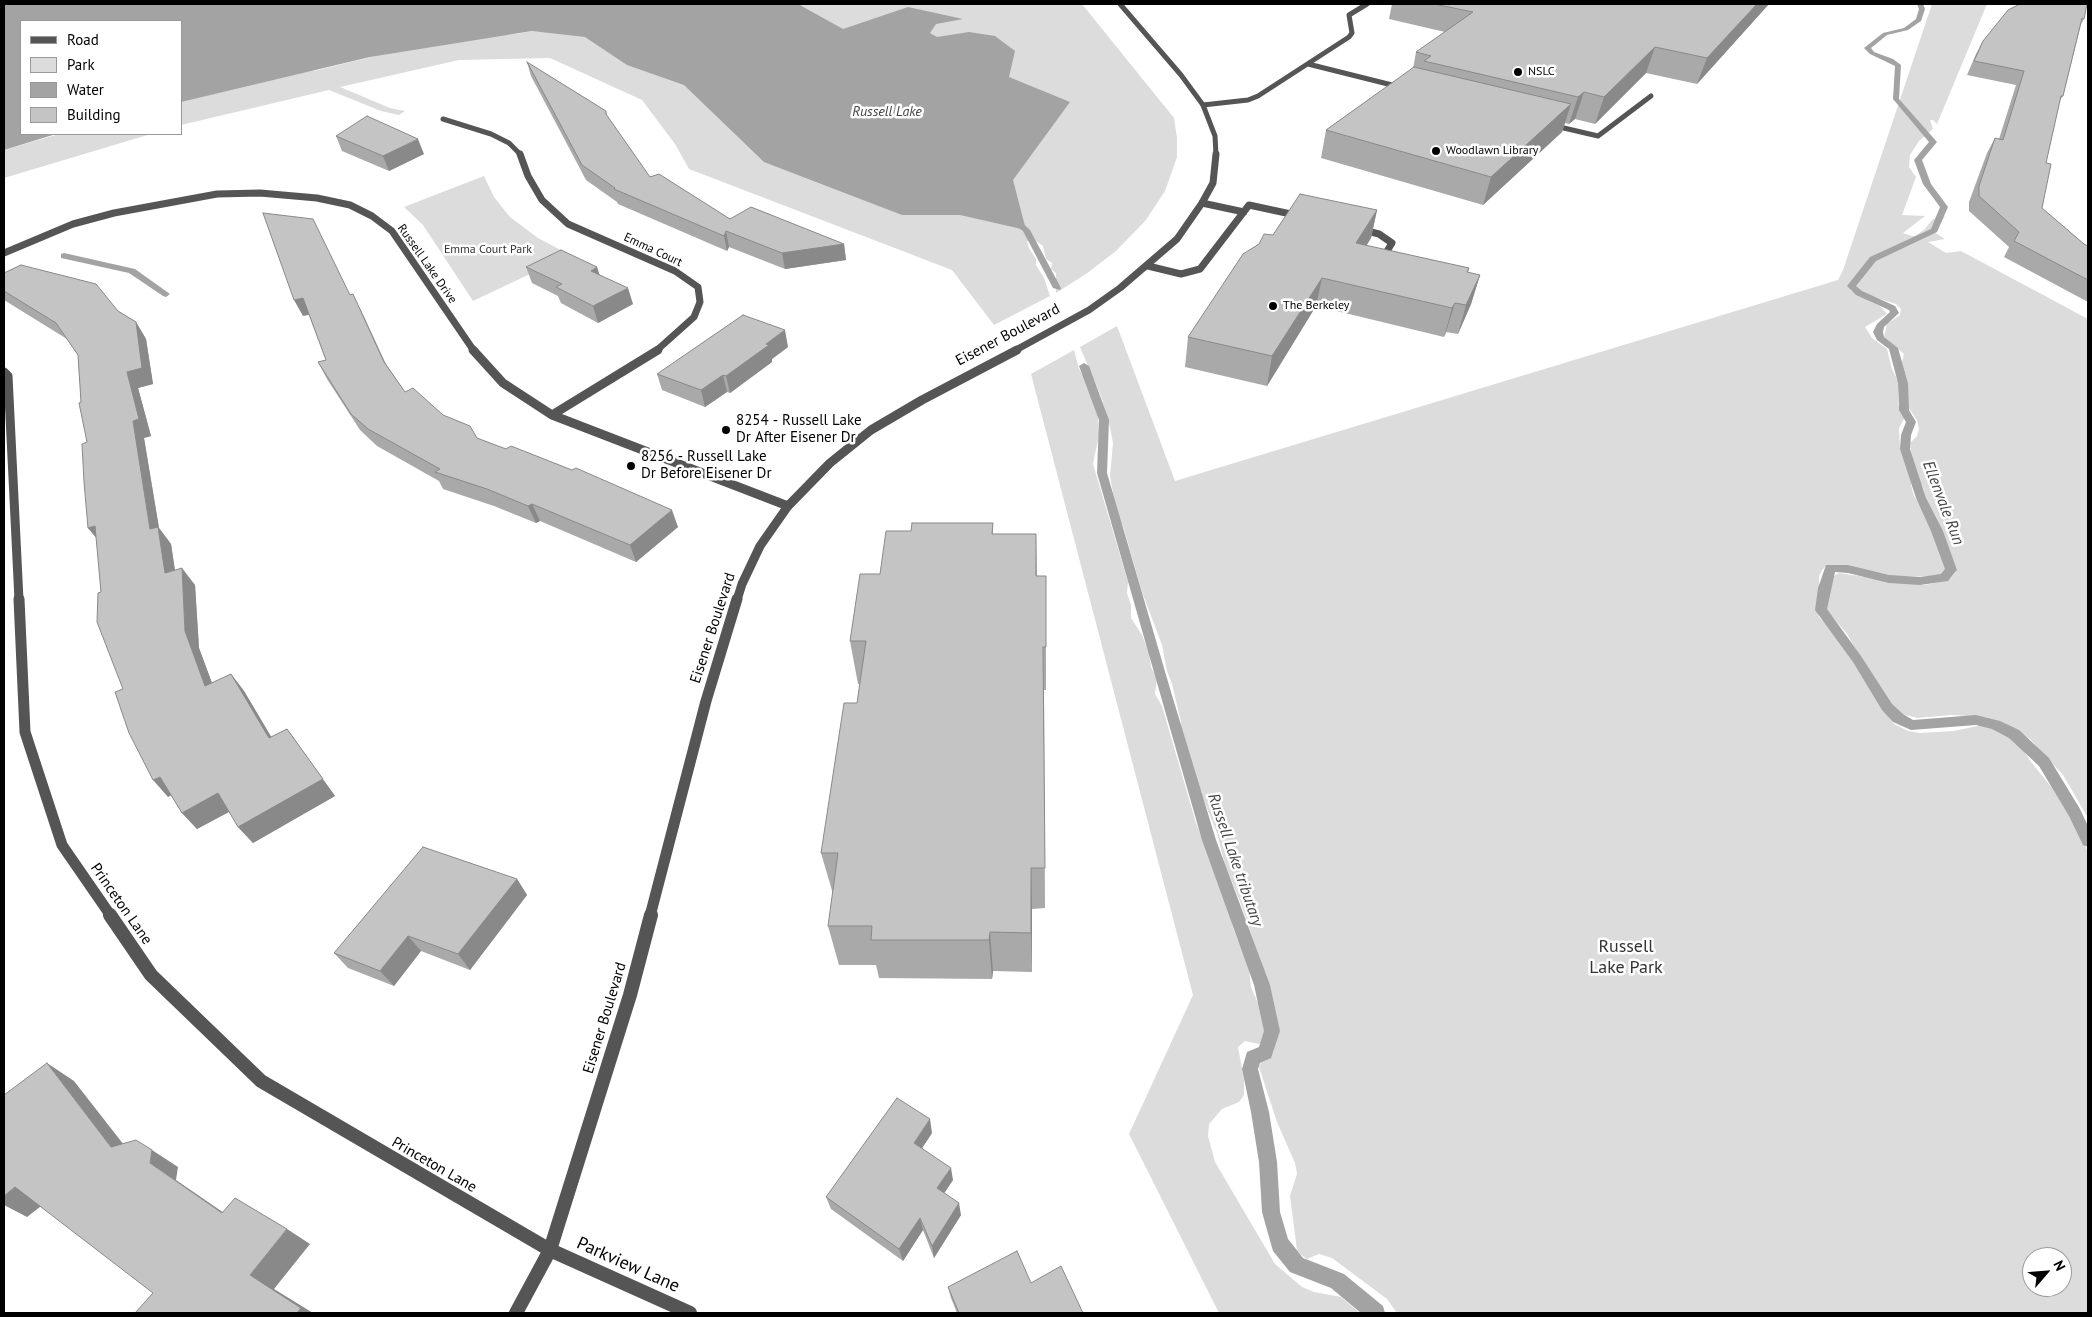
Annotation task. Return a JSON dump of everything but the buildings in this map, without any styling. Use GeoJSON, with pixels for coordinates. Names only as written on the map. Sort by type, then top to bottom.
{"type":"FeatureCollection","features":[{"type":"Feature","properties":{"kind":"street","name":"Eisener Boulevard"},"geometry":{"type":"LineString","coordinates":[[516,1313],[550,1250],[630,995],[706,701],[742,584],[760,546],[788,506],[830,463],[871,430],[922,400],[1089,310],[1148,266],[1177,239],[1202,203],[1212,182],[1216,154],[1215,136],[1203,105],[1181,75],[1120,4]]}},
{"type":"Feature","properties":{"kind":"street"},"geometry":{"type":"LineString","coordinates":[[1203,105],[1258,96],[1349,37],[1352,34],[1349,15],[1367,4]]}},
{"type":"Feature","properties":{"kind":"street"},"geometry":{"type":"LineString","coordinates":[[1308,64],[1407,88]]}},
{"type":"Feature","properties":{"kind":"street"},"geometry":{"type":"LineString","coordinates":[[1541,122],[1598,136],[1651,96]]}},
{"type":"Feature","properties":{"kind":"street","name":"Emma Court"},"geometry":{"type":"LineString","coordinates":[[443,119],[491,134],[509,143],[521,155],[528,176],[542,200],[568,224],[674,271],[698,287],[700,302],[694,317],[662,347],[552,415]]}},
{"type":"Feature","properties":{"kind":"street","name":"Russell Lake Drive"},"geometry":{"type":"LineString","coordinates":[[4,253],[73,224],[106,215],[217,194],[260,193],[317,198],[350,205],[372,216],[392,231],[476,354],[503,383],[552,415],[788,506]]}},
{"type":"Feature","properties":{"kind":"street"},"geometry":{"type":"LineString","coordinates":[[1202,203],[1244,212]]}},
{"type":"Feature","properties":{"kind":"street"},"geometry":{"type":"LineString","coordinates":[[1148,266],[1181,274],[1200,269],[1249,205],[1305,217]]}},
{"type":"Feature","properties":{"kind":"street"},"geometry":{"type":"LineString","coordinates":[[1351,228],[1379,234],[1392,243],[1377,268]]}},
{"type":"Feature","properties":{"kind":"street","name":"Princeton Lane"},"geometry":{"type":"LineString","coordinates":[[4,372],[8,376],[25,732],[62,845],[152,975],[261,1081],[550,1250]]}},
{"type":"Feature","properties":{"kind":"street","name":"Parkview Lane"},"geometry":{"type":"LineString","coordinates":[[550,1250],[690,1313]]}},
{"type":"Feature","properties":{"kind":"green space"},"geometry":{"type":"Polygon","coordinates":[[[786,4],[1082,4],[1174,118],[1177,157],[1165,191],[1146,220],[1116,251],[1086,274],[1056,293],[1056,273],[1051,269],[1052,263],[1046,259],[1043,246],[1036,241],[1027,241],[1050,296],[994,325],[952,270],[689,169],[675,144],[642,100],[550,58],[459,60],[340,87],[390,108],[405,111],[399,115],[381,111],[329,90],[182,125],[182,101],[286,75],[318,70],[379,55],[480,37],[532,31],[887,52],[786,4]]]}},
{"type":"Feature","properties":{"kind":"green space","name":"Russell Lake Park"},"geometry":{"type":"Polygon","coordinates":[[[1932,4],[1987,4],[1937,124],[1930,120],[1933,129],[1919,141],[1910,155],[1909,167],[1916,177],[1902,215],[1925,216],[1903,233],[1915,236],[1924,230],[1933,219],[1945,216],[1934,232],[1945,239],[1928,242],[1946,253],[1961,251],[2088,319],[2088,818],[2063,775],[2030,739],[2019,732],[1985,717],[1951,715],[1917,718],[1902,714],[1893,707],[1878,688],[1847,634],[1826,609],[1824,597],[1831,586],[1832,577],[1839,573],[1925,585],[1945,581],[1956,572],[1948,557],[1941,531],[1926,506],[1924,490],[1915,470],[1910,443],[1917,436],[1919,429],[1917,420],[1906,404],[1908,383],[1902,362],[1904,354],[1884,337],[1887,324],[1900,315],[1901,309],[1896,304],[1870,296],[1853,287],[1850,290],[1881,307],[1887,314],[1865,327],[1872,338],[1887,349],[1892,369],[1898,381],[1898,405],[1905,417],[1899,428],[1900,449],[1912,471],[1911,485],[1914,496],[1931,523],[1947,569],[1944,574],[1938,576],[1880,577],[1849,565],[1827,565],[1819,576],[1819,591],[1816,604],[1819,617],[1842,641],[1864,674],[1875,697],[1894,724],[1908,731],[1920,733],[1953,731],[1983,725],[2006,734],[2022,748],[2053,789],[2076,826],[2088,852],[2088,1313],[1397,1313],[1387,1299],[1332,1258],[1319,1254],[1307,1259],[1297,1250],[1290,1196],[1297,1174],[1295,1163],[1277,1122],[1259,1067],[1273,1052],[1276,1036],[1267,979],[1241,904],[1225,865],[1217,833],[1180,741],[1181,722],[1162,645],[1142,592],[1123,526],[1117,515],[1110,476],[1113,443],[1109,423],[1101,396],[1080,347],[1117,326],[1175,481],[1838,280],[1843,270],[1932,4]]]}},
{"type":"Feature","properties":{"kind":"green space"},"geometry":{"type":"Polygon","coordinates":[[[56,135],[148,135],[4,178],[4,150],[56,135]]]}},
{"type":"Feature","properties":{"kind":"green space","name":"Emma Court Park"},"geometry":{"type":"Polygon","coordinates":[[[484,176],[494,197],[510,217],[538,238],[570,255],[473,301],[423,225],[404,207],[484,176]]]}},
{"type":"Feature","properties":{"kind":"green space"},"geometry":{"type":"Polygon","coordinates":[[[1074,350],[1079,369],[1086,381],[1098,415],[1099,435],[1093,464],[1128,582],[1127,593],[1131,605],[1131,618],[1142,635],[1149,653],[1151,667],[1157,679],[1155,694],[1162,706],[1196,823],[1222,887],[1223,898],[1229,910],[1233,928],[1249,969],[1251,987],[1265,1020],[1265,1041],[1259,1044],[1245,1041],[1238,1047],[1244,1080],[1244,1095],[1239,1102],[1222,1109],[1209,1124],[1208,1136],[1215,1162],[1275,1264],[1302,1287],[1314,1292],[1341,1297],[1360,1313],[1219,1313],[1129,1134],[1193,995],[1031,374],[1074,350]]]}},
{"type":"Feature","properties":{"kind":"water","name":"Russell Lake"},"geometry":{"type":"Polygon","coordinates":[[[4,4],[798,4],[843,29],[908,7],[963,19],[936,24],[930,33],[937,37],[969,32],[995,36],[1015,51],[1009,77],[1070,102],[1013,180],[1026,230],[960,215],[902,215],[764,162],[684,85],[627,65],[585,37],[532,31],[370,57],[182,102],[182,20],[20,20],[20,135],[53,135],[4,150],[4,4]]]}},
{"type":"Feature","properties":{"kind":"waterway","name":"Ellenvale Run"},"geometry":{"type":"LineString","coordinates":[[1920,4],[1922,9],[1919,20],[1906,29],[1885,34],[1867,48],[1872,53],[1891,60],[1898,65],[1896,99],[1933,142],[1918,160],[1927,184],[1944,207],[1934,230],[1873,259],[1851,286],[1859,293],[1892,308],[1895,313],[1880,326],[1878,332],[1880,338],[1893,348],[1903,383],[1904,410],[1911,422],[1906,435],[1905,449],[1921,498],[1937,531],[1951,570],[1944,578],[1920,581],[1889,579],[1848,569],[1830,568],[1824,588],[1821,610],[1857,659],[1887,707],[1898,718],[1911,725],[1976,720],[1995,725],[2014,734],[2044,762],[2075,813],[2088,841]]}},
{"type":"Feature","properties":{"kind":"waterway","name":"Russell Lake tributary"},"geometry":{"type":"LineString","coordinates":[[1014,220],[1026,230],[1057,288]]}},
{"type":"Feature","properties":{"kind":"waterway"},"geometry":{"type":"LineString","coordinates":[[64,256],[132,271],[166,294]]}},
{"type":"Feature","properties":{"kind":"waterway","name":"Russell Lake tributary"},"geometry":{"type":"LineString","coordinates":[[1084,366],[1104,420],[1102,473],[1209,840],[1262,985],[1272,1031],[1265,1052],[1253,1058],[1250,1069],[1260,1112],[1268,1162],[1271,1212],[1280,1244],[1297,1265],[1337,1281],[1376,1313]]}},
{"type":"Feature","properties":{"kind":"place","name":"NSLC"},"geometry":{"type":"Point","coordinates":[1518,72]}},
{"type":"Feature","properties":{"kind":"place","name":"Woodlawn Library"},"geometry":{"type":"Point","coordinates":[1436,151]}},
{"type":"Feature","properties":{"kind":"place","name":"The Berkeley"},"geometry":{"type":"Point","coordinates":[1273,306]}},
{"type":"Feature","properties":{"kind":"place","name":"8254 - Russell Lake Dr After Eisener Dr"},"geometry":{"type":"Point","coordinates":[726,430]}},
{"type":"Feature","properties":{"kind":"place","name":"8256 - Russell Lake Dr Before Eisener Dr"},"geometry":{"type":"Point","coordinates":[631,466]}}]}
